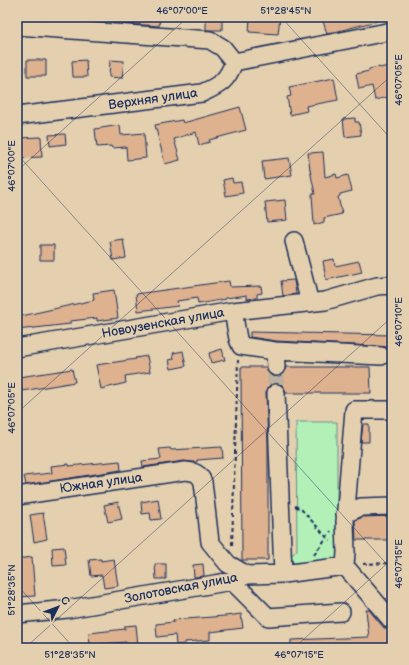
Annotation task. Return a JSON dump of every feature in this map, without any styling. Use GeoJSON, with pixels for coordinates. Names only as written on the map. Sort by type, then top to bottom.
{"type":"FeatureCollection","features":[{"type":"Feature","properties":{"kind":"street"},"geometry":{"type":"LineString","coordinates":[[17,26],[210,40],[223,48],[234,62],[392,31]]}},
{"type":"Feature","properties":{"kind":"street","name":"Верхняя улица"},"geometry":{"type":"LineString","coordinates":[[17,116],[202,93],[220,85],[231,71],[234,62]]}},
{"type":"Feature","properties":{"kind":"street"},"geometry":{"type":"LineString","coordinates":[[294,241],[310,303]]}},
{"type":"Feature","properties":{"kind":"street","name":"Новоузенская улица"},"geometry":{"type":"LineString","coordinates":[[17,348],[233,310],[325,301],[376,286],[392,285]]}},
{"type":"Feature","properties":{"kind":"street"},"geometry":{"type":"LineString","coordinates":[[233,310],[239,341],[242,346],[276,359],[381,356]]}},
{"type":"Feature","properties":{"kind":"street"},"geometry":{"type":"LineString","coordinates":[[276,393],[283,574]]}},
{"type":"Feature","properties":{"kind":"street"},"geometry":{"type":"LineString","coordinates":[[392,410],[354,410],[345,516],[346,559],[392,621]]}},
{"type":"Feature","properties":{"kind":"street","name":"Южная улица"},"geometry":{"type":"LineString","coordinates":[[17,496],[185,471],[196,472],[203,482],[210,542],[218,554],[237,574]]}},
{"type":"Feature","properties":{"kind":"street"},"geometry":{"type":"LineString","coordinates":[[345,516],[362,507],[392,506]]}},
{"type":"Feature","properties":{"kind":"street","name":"Золотовская улица"},"geometry":{"type":"LineString","coordinates":[[17,614],[68,609],[237,574],[283,574],[308,571],[346,559]]}},
{"type":"Feature","properties":{"kind":"street"},"geometry":{"type":"LineString","coordinates":[[237,574],[268,617],[341,612]]}},
{"type":"Feature","properties":{"kind":"path"},"geometry":{"type":"LineString","coordinates":[[237,574],[239,341]]}},
{"type":"Feature","properties":{"kind":"path"},"geometry":{"type":"LineString","coordinates":[[279,499],[301,509],[346,559],[392,562]]}},
{"type":"Feature","properties":{"kind":"path"},"geometry":{"type":"LineString","coordinates":[[308,571],[308,564],[337,522],[345,516]]}},
{"type":"Feature","properties":{"kind":"green space"},"geometry":{"type":"Polygon","coordinates":[[[296,422],[337,422],[337,557],[333,560],[294,565],[291,556],[297,550],[296,422]]]}},
{"type":"Feature","properties":{"kind":"building"},"geometry":{"type":"Polygon","coordinates":[[[130,17],[160,17],[159,26],[130,24],[130,17]]]}},
{"type":"Feature","properties":{"kind":"building"},"geometry":{"type":"Polygon","coordinates":[[[206,17],[222,17],[222,30],[206,30],[206,17]]]}},
{"type":"Feature","properties":{"kind":"building"},"geometry":{"type":"Polygon","coordinates":[[[250,17],[280,17],[278,34],[249,32],[250,17]]]}},
{"type":"Feature","properties":{"kind":"building"},"geometry":{"type":"Polygon","coordinates":[[[336,17],[377,17],[377,21],[327,34],[323,21],[336,17]]]}},
{"type":"Feature","properties":{"kind":"building"},"geometry":{"type":"Polygon","coordinates":[[[27,60],[46,60],[46,76],[27,76],[27,60]]]}},
{"type":"Feature","properties":{"kind":"building"},"geometry":{"type":"Polygon","coordinates":[[[86,60],[87,77],[73,77],[72,61],[86,60]]]}},
{"type":"Feature","properties":{"kind":"building"},"geometry":{"type":"Polygon","coordinates":[[[110,60],[124,61],[122,78],[109,77],[110,60]]]}},
{"type":"Feature","properties":{"kind":"building"},"geometry":{"type":"Polygon","coordinates":[[[392,65],[392,96],[375,100],[372,86],[359,89],[356,74],[369,71],[369,69],[392,65]]]}},
{"type":"Feature","properties":{"kind":"building"},"geometry":{"type":"Polygon","coordinates":[[[334,78],[338,100],[306,106],[307,111],[290,115],[287,97],[291,96],[289,87],[334,78]]]}},
{"type":"Feature","properties":{"kind":"building"},"geometry":{"type":"Polygon","coordinates":[[[240,107],[246,130],[209,140],[210,142],[199,145],[196,132],[174,139],[180,160],[165,164],[155,125],[182,120],[183,123],[240,107]]]}},
{"type":"Feature","properties":{"kind":"building"},"geometry":{"type":"Polygon","coordinates":[[[355,118],[355,122],[359,122],[361,135],[345,137],[343,119],[355,118]]]}},
{"type":"Feature","properties":{"kind":"building"},"geometry":{"type":"Polygon","coordinates":[[[120,125],[121,135],[144,133],[146,158],[127,160],[126,147],[97,147],[95,129],[120,125]]]}},
{"type":"Feature","properties":{"kind":"building"},"geometry":{"type":"Polygon","coordinates":[[[65,134],[66,144],[50,146],[49,135],[65,134]]]}},
{"type":"Feature","properties":{"kind":"building"},"geometry":{"type":"Polygon","coordinates":[[[41,137],[42,157],[17,158],[17,138],[41,137]]]}},
{"type":"Feature","properties":{"kind":"building"},"geometry":{"type":"Polygon","coordinates":[[[323,152],[325,177],[336,174],[337,178],[348,175],[352,191],[340,194],[338,197],[342,214],[324,218],[324,222],[314,225],[312,194],[315,194],[308,153],[323,152]]]}},
{"type":"Feature","properties":{"kind":"building"},"geometry":{"type":"Polygon","coordinates":[[[289,158],[292,175],[264,179],[262,161],[289,158]]]}},
{"type":"Feature","properties":{"kind":"building"},"geometry":{"type":"Polygon","coordinates":[[[232,178],[233,183],[241,182],[243,193],[226,196],[223,180],[232,178]]]}},
{"type":"Feature","properties":{"kind":"building"},"geometry":{"type":"Polygon","coordinates":[[[285,200],[287,220],[267,222],[265,202],[285,200]]]}},
{"type":"Feature","properties":{"kind":"building"},"geometry":{"type":"Polygon","coordinates":[[[123,239],[126,258],[113,260],[110,241],[123,239]]]}},
{"type":"Feature","properties":{"kind":"building"},"geometry":{"type":"Polygon","coordinates":[[[40,245],[54,245],[54,260],[40,260],[40,245]]]}},
{"type":"Feature","properties":{"kind":"building"},"geometry":{"type":"Polygon","coordinates":[[[334,259],[335,266],[359,261],[362,272],[326,280],[323,261],[334,259]]]}},
{"type":"Feature","properties":{"kind":"building"},"geometry":{"type":"Polygon","coordinates":[[[294,280],[296,294],[283,296],[281,281],[294,280]]]}},
{"type":"Feature","properties":{"kind":"building"},"geometry":{"type":"Polygon","coordinates":[[[229,281],[230,287],[261,286],[262,293],[257,294],[257,298],[247,299],[247,295],[198,304],[197,298],[177,301],[178,306],[138,311],[136,294],[229,281]]]}},
{"type":"Feature","properties":{"kind":"building"},"geometry":{"type":"Polygon","coordinates":[[[114,290],[118,318],[97,321],[97,318],[70,321],[70,324],[17,330],[17,317],[94,300],[93,293],[114,290]]]}},
{"type":"Feature","properties":{"kind":"building"},"geometry":{"type":"Polygon","coordinates":[[[250,332],[392,335],[392,347],[276,341],[250,337],[250,332]]]}},
{"type":"Feature","properties":{"kind":"building"},"geometry":{"type":"Polygon","coordinates":[[[222,349],[225,360],[211,363],[209,353],[222,349]]]}},
{"type":"Feature","properties":{"kind":"building"},"geometry":{"type":"Polygon","coordinates":[[[183,351],[186,366],[171,369],[169,360],[174,359],[173,353],[183,351]]]}},
{"type":"Feature","properties":{"kind":"building"},"geometry":{"type":"Polygon","coordinates":[[[147,356],[150,372],[125,376],[126,383],[101,389],[96,365],[147,356]]]}},
{"type":"Feature","properties":{"kind":"building"},"geometry":{"type":"Polygon","coordinates":[[[241,367],[266,367],[271,376],[276,377],[285,372],[286,367],[370,367],[371,393],[286,393],[281,384],[276,383],[271,384],[267,388],[268,560],[242,560],[241,367]]]}},
{"type":"Feature","properties":{"kind":"building"},"geometry":{"type":"Polygon","coordinates":[[[72,369],[75,382],[22,391],[19,377],[72,369]]]}},
{"type":"Feature","properties":{"kind":"building"},"geometry":{"type":"Polygon","coordinates":[[[363,424],[369,424],[369,442],[361,442],[363,424]]]}},
{"type":"Feature","properties":{"kind":"building"},"geometry":{"type":"Polygon","coordinates":[[[222,447],[223,458],[197,460],[197,462],[184,461],[143,467],[142,461],[161,459],[159,449],[170,448],[171,450],[222,447]]]}},
{"type":"Feature","properties":{"kind":"building"},"geometry":{"type":"Polygon","coordinates":[[[120,461],[121,470],[26,485],[24,476],[52,473],[51,466],[69,464],[69,466],[120,461]]]}},
{"type":"Feature","properties":{"kind":"building"},"geometry":{"type":"Polygon","coordinates":[[[158,499],[161,519],[151,520],[150,513],[142,514],[141,502],[158,499]]]}},
{"type":"Feature","properties":{"kind":"building"},"geometry":{"type":"Polygon","coordinates":[[[118,502],[122,519],[108,522],[104,505],[118,502]]]}},
{"type":"Feature","properties":{"kind":"building"},"geometry":{"type":"Polygon","coordinates":[[[43,513],[47,539],[34,542],[30,515],[43,513]]]}},
{"type":"Feature","properties":{"kind":"building"},"geometry":{"type":"Polygon","coordinates":[[[392,516],[392,540],[356,540],[355,520],[363,517],[392,516]]]}},
{"type":"Feature","properties":{"kind":"building"},"geometry":{"type":"Polygon","coordinates":[[[64,547],[66,565],[53,566],[52,548],[64,547]]]}},
{"type":"Feature","properties":{"kind":"building"},"geometry":{"type":"Polygon","coordinates":[[[32,557],[35,596],[17,597],[17,559],[32,557]]]}},
{"type":"Feature","properties":{"kind":"building"},"geometry":{"type":"Polygon","coordinates":[[[101,559],[101,561],[114,559],[118,586],[104,588],[102,575],[91,576],[89,560],[101,559]]]}},
{"type":"Feature","properties":{"kind":"building"},"geometry":{"type":"Polygon","coordinates":[[[155,564],[166,564],[166,579],[156,579],[155,564]]]}},
{"type":"Feature","properties":{"kind":"building"},"geometry":{"type":"Polygon","coordinates":[[[203,564],[204,576],[194,577],[193,565],[203,564]]]}},
{"type":"Feature","properties":{"kind":"building"},"geometry":{"type":"Polygon","coordinates":[[[366,610],[369,610],[384,628],[392,632],[392,648],[291,648],[291,640],[369,637],[366,610]]]}},
{"type":"Feature","properties":{"kind":"building"},"geometry":{"type":"Polygon","coordinates":[[[241,614],[243,628],[210,632],[210,640],[185,642],[185,644],[176,645],[175,635],[157,637],[156,624],[174,622],[173,620],[241,614]]]}},
{"type":"Feature","properties":{"kind":"building"},"geometry":{"type":"Polygon","coordinates":[[[136,625],[138,646],[127,647],[126,642],[100,644],[100,646],[90,647],[89,633],[125,629],[125,626],[136,625]]]}},
{"type":"Feature","properties":{"kind":"tunnel"},"geometry":{"type":"LineString","coordinates":[[276,367],[276,393]]}}]}
